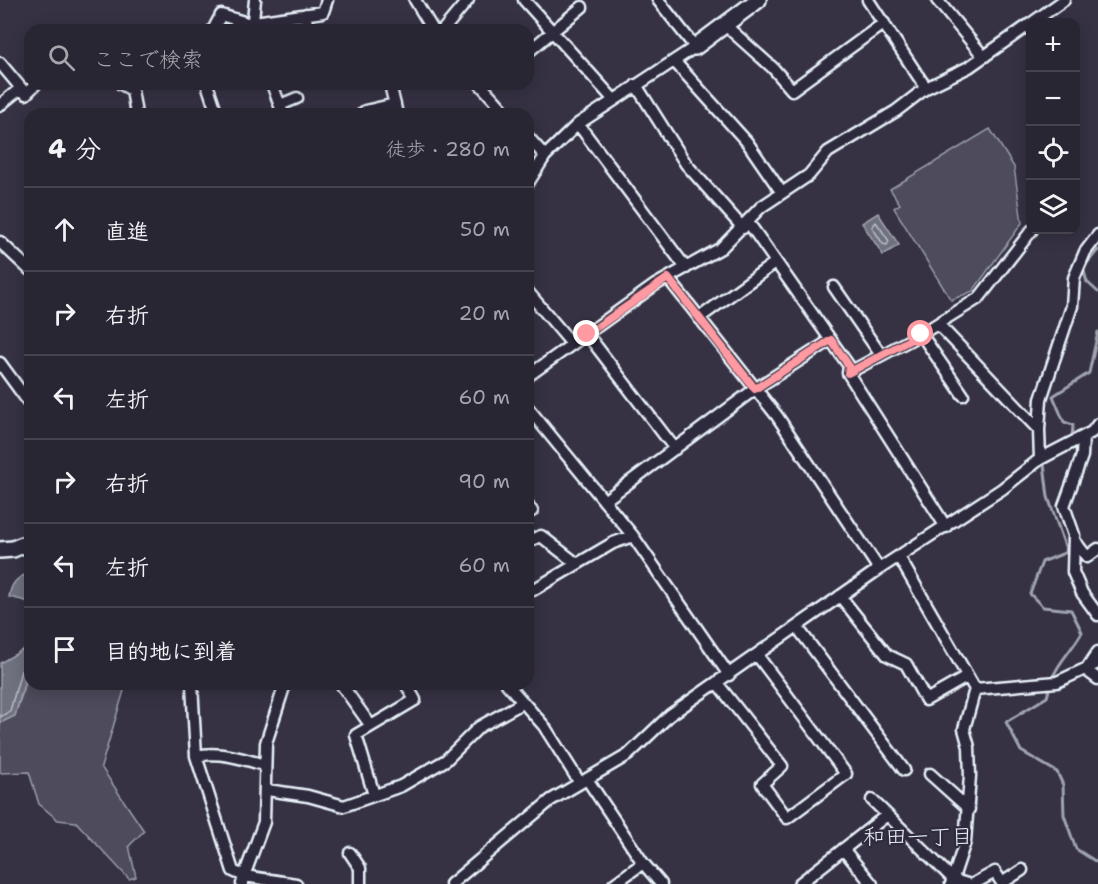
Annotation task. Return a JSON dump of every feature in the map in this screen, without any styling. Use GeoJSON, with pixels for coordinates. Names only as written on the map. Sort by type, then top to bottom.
{"type":"FeatureCollection","features":[{"type":"Feature","properties":{"kind":"street"},"geometry":{"type":"LineString","coordinates":[[251,24],[255,0]]}},
{"type":"Feature","properties":{"kind":"street"},"geometry":{"type":"LineString","coordinates":[[260,24],[323,12],[327,0]]}},
{"type":"Feature","properties":{"kind":"street"},"geometry":{"type":"LineString","coordinates":[[415,0],[429,24]]}},
{"type":"Feature","properties":{"kind":"street"},"geometry":{"type":"LineString","coordinates":[[524,0],[615,100]]}},
{"type":"Feature","properties":{"kind":"street"},"geometry":{"type":"LineString","coordinates":[[658,0],[695,47]]}},
{"type":"Feature","properties":{"kind":"street"},"geometry":{"type":"LineString","coordinates":[[868,0],[926,88]]}},
{"type":"Feature","properties":{"kind":"street"},"geometry":{"type":"LineString","coordinates":[[937,0],[984,57]]}},
{"type":"Feature","properties":{"kind":"street"},"geometry":{"type":"LineString","coordinates":[[1039,18],[1064,0]]}},
{"type":"Feature","properties":{"kind":"street"},"geometry":{"type":"LineString","coordinates":[[448,24],[466,1]]}},
{"type":"Feature","properties":{"kind":"street"},"geometry":{"type":"LineString","coordinates":[[534,173],[545,156],[578,124],[695,47],[725,25],[750,2]]}},
{"type":"Feature","properties":{"kind":"street"},"geometry":{"type":"LineString","coordinates":[[534,47],[582,7]]}},
{"type":"Feature","properties":{"kind":"street"},"geometry":{"type":"LineString","coordinates":[[306,14],[307,24]]}},
{"type":"Feature","properties":{"kind":"street"},"geometry":{"type":"LineString","coordinates":[[216,24],[221,15],[245,24]]}},
{"type":"Feature","properties":{"kind":"street"},"geometry":{"type":"LineString","coordinates":[[725,25],[773,68],[792,90],[884,23]]}},
{"type":"Feature","properties":{"kind":"street"},"geometry":{"type":"LineString","coordinates":[[534,372],[668,278],[721,248],[761,207],[808,175],[828,152],[896,111],[926,88],[969,68],[1026,27]]}},
{"type":"Feature","properties":{"kind":"street"},"geometry":{"type":"LineString","coordinates":[[674,61],[747,141],[782,193]]}},
{"type":"Feature","properties":{"kind":"street"},"geometry":{"type":"LineString","coordinates":[[0,63],[26,94],[30,90]]}},
{"type":"Feature","properties":{"kind":"street"},"geometry":{"type":"LineString","coordinates":[[636,86],[686,164],[745,225],[776,262],[831,340],[849,366],[848,373],[946,527]]}},
{"type":"Feature","properties":{"kind":"street"},"geometry":{"type":"LineString","coordinates":[[0,105],[21,88]]}},
{"type":"Feature","properties":{"kind":"street"},"geometry":{"type":"LineString","coordinates":[[132,90],[135,108]]}},
{"type":"Feature","properties":{"kind":"street"},"geometry":{"type":"LineString","coordinates":[[209,90],[215,108]]}},
{"type":"Feature","properties":{"kind":"street"},"geometry":{"type":"LineString","coordinates":[[274,90],[281,108]]}},
{"type":"Feature","properties":{"kind":"street"},"geometry":{"type":"LineString","coordinates":[[391,90],[396,108]]}},
{"type":"Feature","properties":{"kind":"street"},"geometry":{"type":"LineString","coordinates":[[489,90],[502,108]]}},
{"type":"Feature","properties":{"kind":"street"},"geometry":{"type":"LineString","coordinates":[[282,108],[297,98]]}},
{"type":"Feature","properties":{"kind":"street"},"geometry":{"type":"LineString","coordinates":[[578,124],[686,268]]}},
{"type":"Feature","properties":{"kind":"street"},"geometry":{"type":"LineString","coordinates":[[534,144],[545,156]]}},
{"type":"Feature","properties":{"kind":"street"},"geometry":{"type":"LineString","coordinates":[[848,373],[939,325],[979,298],[1029,234]]}},
{"type":"Feature","properties":{"kind":"street"},"geometry":{"type":"LineString","coordinates":[[1040,459],[1041,399],[1060,350],[1072,306],[1074,278],[1085,252],[1098,235]]}},
{"type":"Feature","properties":{"kind":"street"},"geometry":{"type":"LineString","coordinates":[[0,242],[24,264]]}},
{"type":"Feature","properties":{"kind":"street"},"geometry":{"type":"LineString","coordinates":[[699,318],[776,262]]}},
{"type":"Feature","properties":{"kind":"street"},"geometry":{"type":"LineString","coordinates":[[668,278],[777,416],[879,569]]}},
{"type":"Feature","properties":{"kind":"street"},"geometry":{"type":"LineString","coordinates":[[834,287],[881,355]]}},
{"type":"Feature","properties":{"kind":"street"},"geometry":{"type":"LineString","coordinates":[[534,299],[572,344]]}},
{"type":"Feature","properties":{"kind":"street"},"geometry":{"type":"LineString","coordinates":[[939,325],[1039,430]]}},
{"type":"Feature","properties":{"kind":"street"},"geometry":{"type":"LineString","coordinates":[[587,334],[675,449]]}},
{"type":"Feature","properties":{"kind":"street"},"geometry":{"type":"LineString","coordinates":[[921,334],[963,396]]}},
{"type":"Feature","properties":{"kind":"street"},"geometry":{"type":"LineString","coordinates":[[604,501],[755,389],[831,340]]}},
{"type":"Feature","properties":{"kind":"street"},"geometry":{"type":"LineString","coordinates":[[0,363],[24,396]]}},
{"type":"Feature","properties":{"kind":"street"},"geometry":{"type":"LineString","coordinates":[[534,415],[633,536],[729,675]]}},
{"type":"Feature","properties":{"kind":"street"},"geometry":{"type":"LineString","coordinates":[[451,884],[551,800],[628,755],[670,715],[879,569],[946,527],[1040,459],[1086,436]]}},
{"type":"Feature","properties":{"kind":"street"},"geometry":{"type":"LineString","coordinates":[[1086,436],[1082,456],[1064,506],[1074,540],[1073,572],[1082,593],[1098,615]]}},
{"type":"Feature","properties":{"kind":"street"},"geometry":{"type":"LineString","coordinates":[[534,539],[541,536],[577,564]]}},
{"type":"Feature","properties":{"kind":"street"},"geometry":{"type":"LineString","coordinates":[[534,589],[613,543],[633,536]]}},
{"type":"Feature","properties":{"kind":"street"},"geometry":{"type":"LineString","coordinates":[[1074,540],[1087,557],[1098,549]]}},
{"type":"Feature","properties":{"kind":"street"},"geometry":{"type":"LineString","coordinates":[[0,550],[13,549],[24,544]]}},
{"type":"Feature","properties":{"kind":"street"},"geometry":{"type":"LineString","coordinates":[[900,557],[972,684],[964,729],[969,747],[969,809],[965,842],[952,882]]}},
{"type":"Feature","properties":{"kind":"street"},"geometry":{"type":"LineString","coordinates":[[840,596],[887,655],[906,664],[926,700],[963,679],[972,684],[1051,682],[1086,670],[1098,663]]}},
{"type":"Feature","properties":{"kind":"street"},"geometry":{"type":"LineString","coordinates":[[796,627],[904,770]]}},
{"type":"Feature","properties":{"kind":"street"},"geometry":{"type":"LineString","coordinates":[[1086,670],[1098,652]]}},
{"type":"Feature","properties":{"kind":"street"},"geometry":{"type":"LineString","coordinates":[[717,683],[782,766],[762,784],[787,818],[846,774],[757,655]]}},
{"type":"Feature","properties":{"kind":"street"},"geometry":{"type":"LineString","coordinates":[[1086,670],[1098,679]]}},
{"type":"Feature","properties":{"kind":"street"},"geometry":{"type":"LineString","coordinates":[[192,690],[196,756],[233,871],[243,880],[297,884]]}},
{"type":"Feature","properties":{"kind":"street"},"geometry":{"type":"LineString","coordinates":[[243,880],[264,822],[267,790],[264,765],[266,743],[283,690]]}},
{"type":"Feature","properties":{"kind":"street"},"geometry":{"type":"LineString","coordinates":[[345,690],[371,726]]}},
{"type":"Feature","properties":{"kind":"street"},"geometry":{"type":"LineString","coordinates":[[374,795],[356,735],[416,700],[410,690]]}},
{"type":"Feature","properties":{"kind":"street"},"geometry":{"type":"LineString","coordinates":[[512,690],[544,726],[661,884]]}},
{"type":"Feature","properties":{"kind":"street"},"geometry":{"type":"LineString","coordinates":[[267,790],[308,796],[344,806],[401,786],[446,760],[479,727],[522,703]]}},
{"type":"Feature","properties":{"kind":"street"},"geometry":{"type":"LineString","coordinates":[[196,756],[209,753],[232,756],[264,765]]}},
{"type":"Feature","properties":{"kind":"street"},"geometry":{"type":"LineString","coordinates":[[930,774],[969,809]]}},
{"type":"Feature","properties":{"kind":"street"},"geometry":{"type":"LineString","coordinates":[[872,800],[952,882],[967,884]]}},
{"type":"Feature","properties":{"kind":"street"},"geometry":{"type":"LineString","coordinates":[[799,884],[887,815]]}},
{"type":"Feature","properties":{"kind":"street"},"geometry":{"type":"LineString","coordinates":[[843,849],[872,884]]}},
{"type":"Feature","properties":{"kind":"street"},"geometry":{"type":"LineString","coordinates":[[350,853],[360,868],[360,884]]}},
{"type":"Feature","properties":{"kind":"street"},"geometry":{"type":"LineString","coordinates":[[614,884],[644,863]]}},
{"type":"Feature","properties":{"kind":"street"},"geometry":{"type":"LineString","coordinates":[[973,884],[995,872],[1002,884],[1023,870]]}},
{"type":"Feature","properties":{"kind":"shaded area"},"geometry":{"type":"Polygon","coordinates":[[[990,129],[1014,167],[1022,223],[973,291],[951,300],[894,208],[900,204],[890,189],[990,129]]]}},
{"type":"Feature","properties":{"kind":"shaded area"},"geometry":{"type":"Polygon","coordinates":[[[24,689],[124,690],[101,767],[144,831],[129,846],[136,877],[129,879],[76,822],[58,820],[39,804],[29,772],[0,773],[0,723],[15,715],[24,689]]]}},
{"type":"Feature","properties":{"kind":"water"},"geometry":{"type":"Polygon","coordinates":[[[878,213],[899,245],[883,255],[862,223],[878,213]]]}},
{"type":"Feature","properties":{"kind":"water"},"geometry":{"type":"Polygon","coordinates":[[[24,575],[24,601],[9,597],[15,581],[24,575]]]}},
{"type":"Feature","properties":{"kind":"water"},"geometry":{"type":"Polygon","coordinates":[[[24,649],[24,684],[15,716],[0,723],[0,663],[24,649]]]}},
{"type":"Feature","properties":{"kind":"waterway"},"geometry":{"type":"LineString","coordinates":[[1098,250],[1083,268],[1087,282],[1098,292]]}},
{"type":"Feature","properties":{"kind":"waterway"},"geometry":{"type":"LineString","coordinates":[[1072,439],[1073,425],[1064,422],[1053,396],[1089,373],[1098,332]]}},
{"type":"Feature","properties":{"kind":"waterway"},"geometry":{"type":"LineString","coordinates":[[1052,459],[1044,464],[1048,497],[1067,552],[1042,562],[1030,594],[1043,607],[1071,610],[1082,632],[1052,679]]}},
{"type":"Feature","properties":{"kind":"waterway"},"geometry":{"type":"LineString","coordinates":[[1050,686],[1047,697],[1006,722],[1021,751],[1057,772],[1063,785],[1064,815],[1076,849],[1098,863]]}},
{"type":"Feature","properties":{"kind":"district","name":"和田一丁目"},"geometry":{"type":"Point","coordinates":[918,836]}},
{"type":"Feature","properties":{"kind":"route"},"geometry":{"type":"LineString","coordinates":[[587,334],[668,278],[755,389],[831,340],[849,366],[848,373],[921,334]]}}]}
